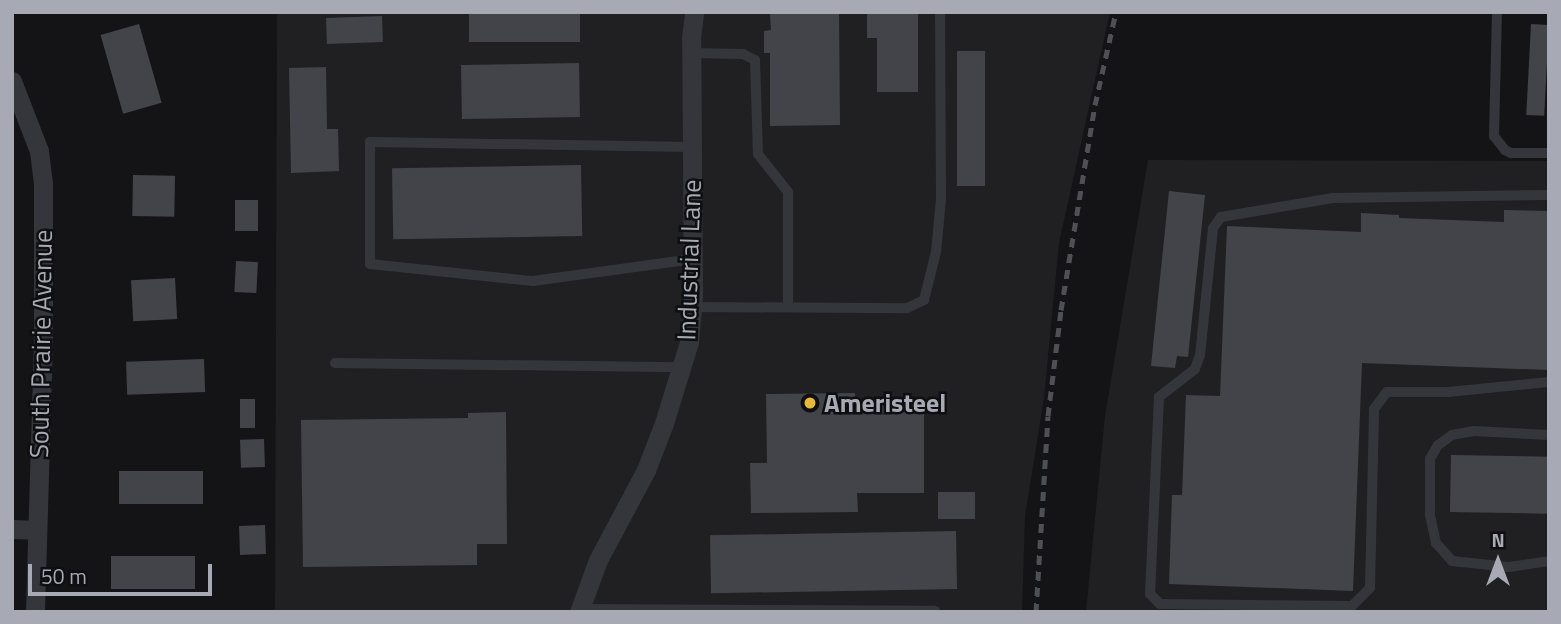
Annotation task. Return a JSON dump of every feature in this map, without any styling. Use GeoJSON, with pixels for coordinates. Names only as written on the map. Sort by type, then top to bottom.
{"type":"FeatureCollection","features":[{"type":"Feature","properties":{"kind":"street","name":"Industrial Lane"},"geometry":{"type":"LineString","coordinates":[[580,611],[597,560],[646,470],[689,342],[693,259],[691,53],[694,12]]}},
{"type":"Feature","properties":{"kind":"street","name":"South Prairie Avenue"},"geometry":{"type":"LineString","coordinates":[[12,81],[39,152],[43,184],[43,341],[35,612]]}},
{"type":"Feature","properties":{"kind":"street"},"geometry":{"type":"LineString","coordinates":[[12,529],[37,530]]}},
{"type":"Feature","properties":{"kind":"lane"},"geometry":{"type":"LineString","coordinates":[[692,307],[907,308],[918,305],[929,291],[938,240],[940,12]]}},
{"type":"Feature","properties":{"kind":"lane"},"geometry":{"type":"LineString","coordinates":[[1497,12],[1494,136],[1505,150],[1511,153],[1549,153]]}},
{"type":"Feature","properties":{"kind":"lane"},"geometry":{"type":"LineString","coordinates":[[691,53],[743,54],[755,60],[758,153],[788,192],[788,307]]}},
{"type":"Feature","properties":{"kind":"lane"},"geometry":{"type":"LineString","coordinates":[[692,147],[370,142],[370,264],[533,281],[693,259]]}},
{"type":"Feature","properties":{"kind":"lane"},"geometry":{"type":"LineString","coordinates":[[1549,195],[1333,198],[1221,217],[1213,228],[1200,355],[1195,369],[1160,397],[1150,594],[1160,604],[1352,606],[1370,588],[1374,409],[1387,392],[1448,392],[1549,382]]}},
{"type":"Feature","properties":{"kind":"lane"},"geometry":{"type":"LineString","coordinates":[[335,363],[682,367]]}},
{"type":"Feature","properties":{"kind":"lane"},"geometry":{"type":"LineString","coordinates":[[1549,435],[1474,431],[1452,435],[1438,445],[1430,459],[1430,515],[1436,542],[1452,561],[1509,567],[1549,561]]}},
{"type":"Feature","properties":{"kind":"lane"},"geometry":{"type":"LineString","coordinates":[[580,611],[935,611]]}},
{"type":"Feature","properties":{"kind":"shaded area"},"geometry":{"type":"Polygon","coordinates":[[[277,12],[1110,12],[1059,243],[1044,398],[1025,516],[1022,612],[275,612],[277,12]]]}},
{"type":"Feature","properties":{"kind":"shaded area"},"geometry":{"type":"Polygon","coordinates":[[[1148,160],[1549,161],[1549,612],[1086,612],[1105,416],[1148,160]]]}},
{"type":"Feature","properties":{"kind":"building"},"geometry":{"type":"Polygon","coordinates":[[[469,12],[580,12],[580,42],[469,42],[469,12]]]}},
{"type":"Feature","properties":{"kind":"building"},"geometry":{"type":"Polygon","coordinates":[[[867,12],[918,12],[918,92],[877,92],[877,38],[867,38],[867,12]]]}},
{"type":"Feature","properties":{"kind":"building"},"geometry":{"type":"Polygon","coordinates":[[[839,13],[840,125],[770,126],[770,53],[764,53],[764,31],[771,30],[770,14],[839,13]]]}},
{"type":"Feature","properties":{"kind":"building"},"geometry":{"type":"Polygon","coordinates":[[[382,16],[383,42],[327,44],[326,18],[382,16]]]}},
{"type":"Feature","properties":{"kind":"building"},"geometry":{"type":"Polygon","coordinates":[[[139,24],[162,103],[123,114],[101,35],[139,24]]]}},
{"type":"Feature","properties":{"kind":"building"},"geometry":{"type":"Polygon","coordinates":[[[1531,24],[1549,25],[1544,116],[1526,115],[1531,24]]]}},
{"type":"Feature","properties":{"kind":"building"},"geometry":{"type":"Polygon","coordinates":[[[957,51],[985,51],[985,186],[957,186],[957,51]]]}},
{"type":"Feature","properties":{"kind":"building"},"geometry":{"type":"Polygon","coordinates":[[[579,63],[580,117],[462,119],[461,65],[579,63]]]}},
{"type":"Feature","properties":{"kind":"building"},"geometry":{"type":"Polygon","coordinates":[[[326,67],[327,129],[338,129],[339,171],[291,173],[289,68],[326,67]]]}},
{"type":"Feature","properties":{"kind":"building"},"geometry":{"type":"Polygon","coordinates":[[[581,165],[582,236],[393,239],[392,168],[581,165]]]}},
{"type":"Feature","properties":{"kind":"building"},"geometry":{"type":"Polygon","coordinates":[[[133,175],[175,176],[174,217],[132,216],[133,175]]]}},
{"type":"Feature","properties":{"kind":"building"},"geometry":{"type":"Polygon","coordinates":[[[1169,191],[1205,195],[1188,357],[1177,356],[1175,368],[1151,366],[1169,191]]]}},
{"type":"Feature","properties":{"kind":"building"},"geometry":{"type":"Polygon","coordinates":[[[235,200],[258,200],[258,231],[235,231],[235,200]]]}},
{"type":"Feature","properties":{"kind":"building"},"geometry":{"type":"Polygon","coordinates":[[[1504,210],[1549,211],[1549,370],[1362,363],[1353,591],[1169,584],[1172,495],[1182,495],[1186,395],[1220,396],[1227,226],[1361,232],[1361,213],[1399,215],[1399,218],[1504,222],[1504,210]]]}},
{"type":"Feature","properties":{"kind":"building"},"geometry":{"type":"Polygon","coordinates":[[[236,261],[258,262],[256,293],[234,292],[236,261]]]}},
{"type":"Feature","properties":{"kind":"building"},"geometry":{"type":"Polygon","coordinates":[[[175,278],[177,319],[133,321],[131,280],[175,278]]]}},
{"type":"Feature","properties":{"kind":"building"},"geometry":{"type":"Polygon","coordinates":[[[204,359],[205,392],[127,395],[126,362],[204,359]]]}},
{"type":"Feature","properties":{"kind":"building"},"geometry":{"type":"Polygon","coordinates":[[[855,393],[856,406],[924,405],[924,493],[857,493],[858,512],[751,513],[750,463],[767,463],[766,394],[855,393]]]}},
{"type":"Feature","properties":{"kind":"building"},"geometry":{"type":"Polygon","coordinates":[[[240,399],[255,399],[255,428],[240,428],[240,399]]]}},
{"type":"Feature","properties":{"kind":"building"},"geometry":{"type":"Polygon","coordinates":[[[506,412],[507,544],[477,544],[477,565],[303,567],[301,420],[468,418],[468,413],[506,412]]]}},
{"type":"Feature","properties":{"kind":"building"},"geometry":{"type":"Polygon","coordinates":[[[264,439],[265,467],[241,468],[240,440],[264,439]]]}},
{"type":"Feature","properties":{"kind":"building"},"geometry":{"type":"Polygon","coordinates":[[[1451,455],[1549,457],[1548,514],[1450,512],[1451,455]]]}},
{"type":"Feature","properties":{"kind":"building"},"geometry":{"type":"Polygon","coordinates":[[[119,471],[203,471],[203,504],[119,504],[119,471]]]}},
{"type":"Feature","properties":{"kind":"building"},"geometry":{"type":"Polygon","coordinates":[[[938,492],[975,492],[975,519],[938,519],[938,492]]]}},
{"type":"Feature","properties":{"kind":"building"},"geometry":{"type":"Polygon","coordinates":[[[265,525],[266,554],[240,555],[239,526],[265,525]]]}},
{"type":"Feature","properties":{"kind":"building"},"geometry":{"type":"Polygon","coordinates":[[[956,531],[957,589],[711,593],[710,535],[956,531]]]}},
{"type":"Feature","properties":{"kind":"building"},"geometry":{"type":"Polygon","coordinates":[[[111,556],[195,556],[195,589],[111,589],[111,556]]]}},
{"type":"Feature","properties":{"kind":"railway"},"geometry":{"type":"LineString","coordinates":[[1036,612],[1048,416],[1061,310],[1095,105],[1116,12]]}},
{"type":"Feature","properties":{"kind":"place","name":"Ameristeel"},"geometry":{"type":"Point","coordinates":[810,403]}}]}
